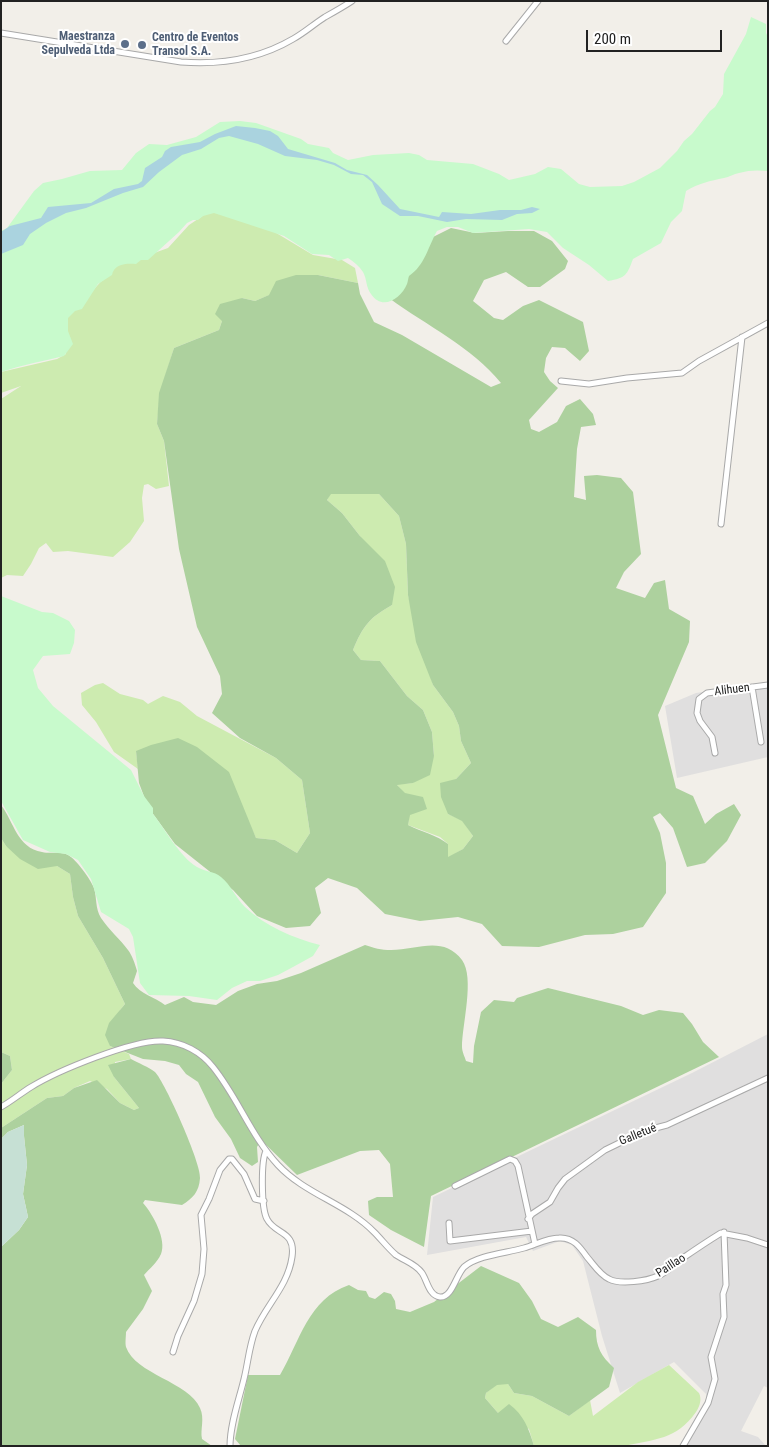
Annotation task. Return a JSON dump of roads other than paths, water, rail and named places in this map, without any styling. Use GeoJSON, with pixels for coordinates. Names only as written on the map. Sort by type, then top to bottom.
{"type":"FeatureCollection","features":[{"type":"Feature","properties":{"kind":"street"},"geometry":{"type":"LineString","coordinates":[[1,32],[181,62],[214,63],[246,58],[276,48],[352,1]]}},
{"type":"Feature","properties":{"kind":"street"},"geometry":{"type":"LineString","coordinates":[[506,41],[538,1]]}},
{"type":"Feature","properties":{"kind":"street"},"geometry":{"type":"LineString","coordinates":[[561,381],[589,384],[682,373],[768,323]]}},
{"type":"Feature","properties":{"kind":"street"},"geometry":{"type":"LineString","coordinates":[[721,524],[742,338]]}},
{"type":"Feature","properties":{"kind":"street","name":"Alihuen"},"geometry":{"type":"LineString","coordinates":[[715,753],[712,737],[698,716],[697,704],[699,699],[708,693],[768,685]]}},
{"type":"Feature","properties":{"kind":"street"},"geometry":{"type":"LineString","coordinates":[[752,687],[762,742]]}},
{"type":"Feature","properties":{"kind":"street"},"geometry":{"type":"LineString","coordinates":[[1,1107],[32,1086],[101,1056],[148,1041],[168,1041],[181,1044],[208,1061],[219,1075],[266,1151],[264,1156],[264,1201],[267,1219],[286,1234],[290,1240],[292,1250],[292,1258],[283,1285],[260,1320],[250,1347],[230,1446]]}},
{"type":"Feature","properties":{"kind":"street","name":"Galletué"},"geometry":{"type":"LineString","coordinates":[[528,1219],[532,1214],[550,1202],[565,1180],[605,1150],[644,1131],[667,1125],[768,1078]]}},
{"type":"Feature","properties":{"kind":"street","name":"Paillao"},"geometry":{"type":"LineString","coordinates":[[266,1151],[279,1167],[292,1178],[371,1228],[392,1251],[418,1268],[431,1291],[436,1296],[441,1297],[448,1294],[460,1272],[469,1263],[555,1238],[569,1239],[578,1246],[605,1277],[615,1282],[628,1283],[660,1276],[682,1259],[724,1232]]}},
{"type":"Feature","properties":{"kind":"street"},"geometry":{"type":"LineString","coordinates":[[174,1352],[178,1336],[194,1302],[202,1274],[204,1250],[201,1215],[220,1170],[228,1159],[232,1159],[244,1174],[256,1199],[264,1201]]}},
{"type":"Feature","properties":{"kind":"street"},"geometry":{"type":"LineString","coordinates":[[455,1186],[510,1159],[515,1161],[518,1166],[534,1244]]}},
{"type":"Feature","properties":{"kind":"street"},"geometry":{"type":"LineString","coordinates":[[448,1223],[450,1241],[532,1231]]}},
{"type":"Feature","properties":{"kind":"street"},"geometry":{"type":"LineString","coordinates":[[683,1446],[708,1403],[715,1379],[711,1356],[722,1328],[724,1317],[723,1294],[726,1285],[724,1232],[768,1245]]}},
{"type":"Feature","properties":{"kind":"water"},"geometry":{"type":"Polygon","coordinates":[[[236,126],[270,131],[278,136],[288,149],[335,163],[347,170],[367,175],[400,209],[439,217],[442,212],[471,214],[500,210],[521,210],[532,207],[540,209],[532,213],[517,214],[502,220],[466,219],[447,222],[418,216],[400,216],[382,204],[372,182],[363,175],[351,174],[334,165],[317,160],[285,156],[258,144],[229,136],[219,138],[201,149],[182,155],[143,187],[86,208],[66,213],[46,223],[30,234],[23,245],[1,254],[1,232],[10,226],[41,218],[48,207],[91,203],[114,189],[138,184],[142,181],[145,168],[162,157],[165,151],[171,147],[200,142],[236,126]]]}},
{"type":"Feature","properties":{"kind":"place","name":"Maestranza Sepulveda Ltda"},"geometry":{"type":"Point","coordinates":[125,44]}},
{"type":"Feature","properties":{"kind":"place","name":"Centro de Eventos Transol S.A."},"geometry":{"type":"Point","coordinates":[142,45]}}]}
